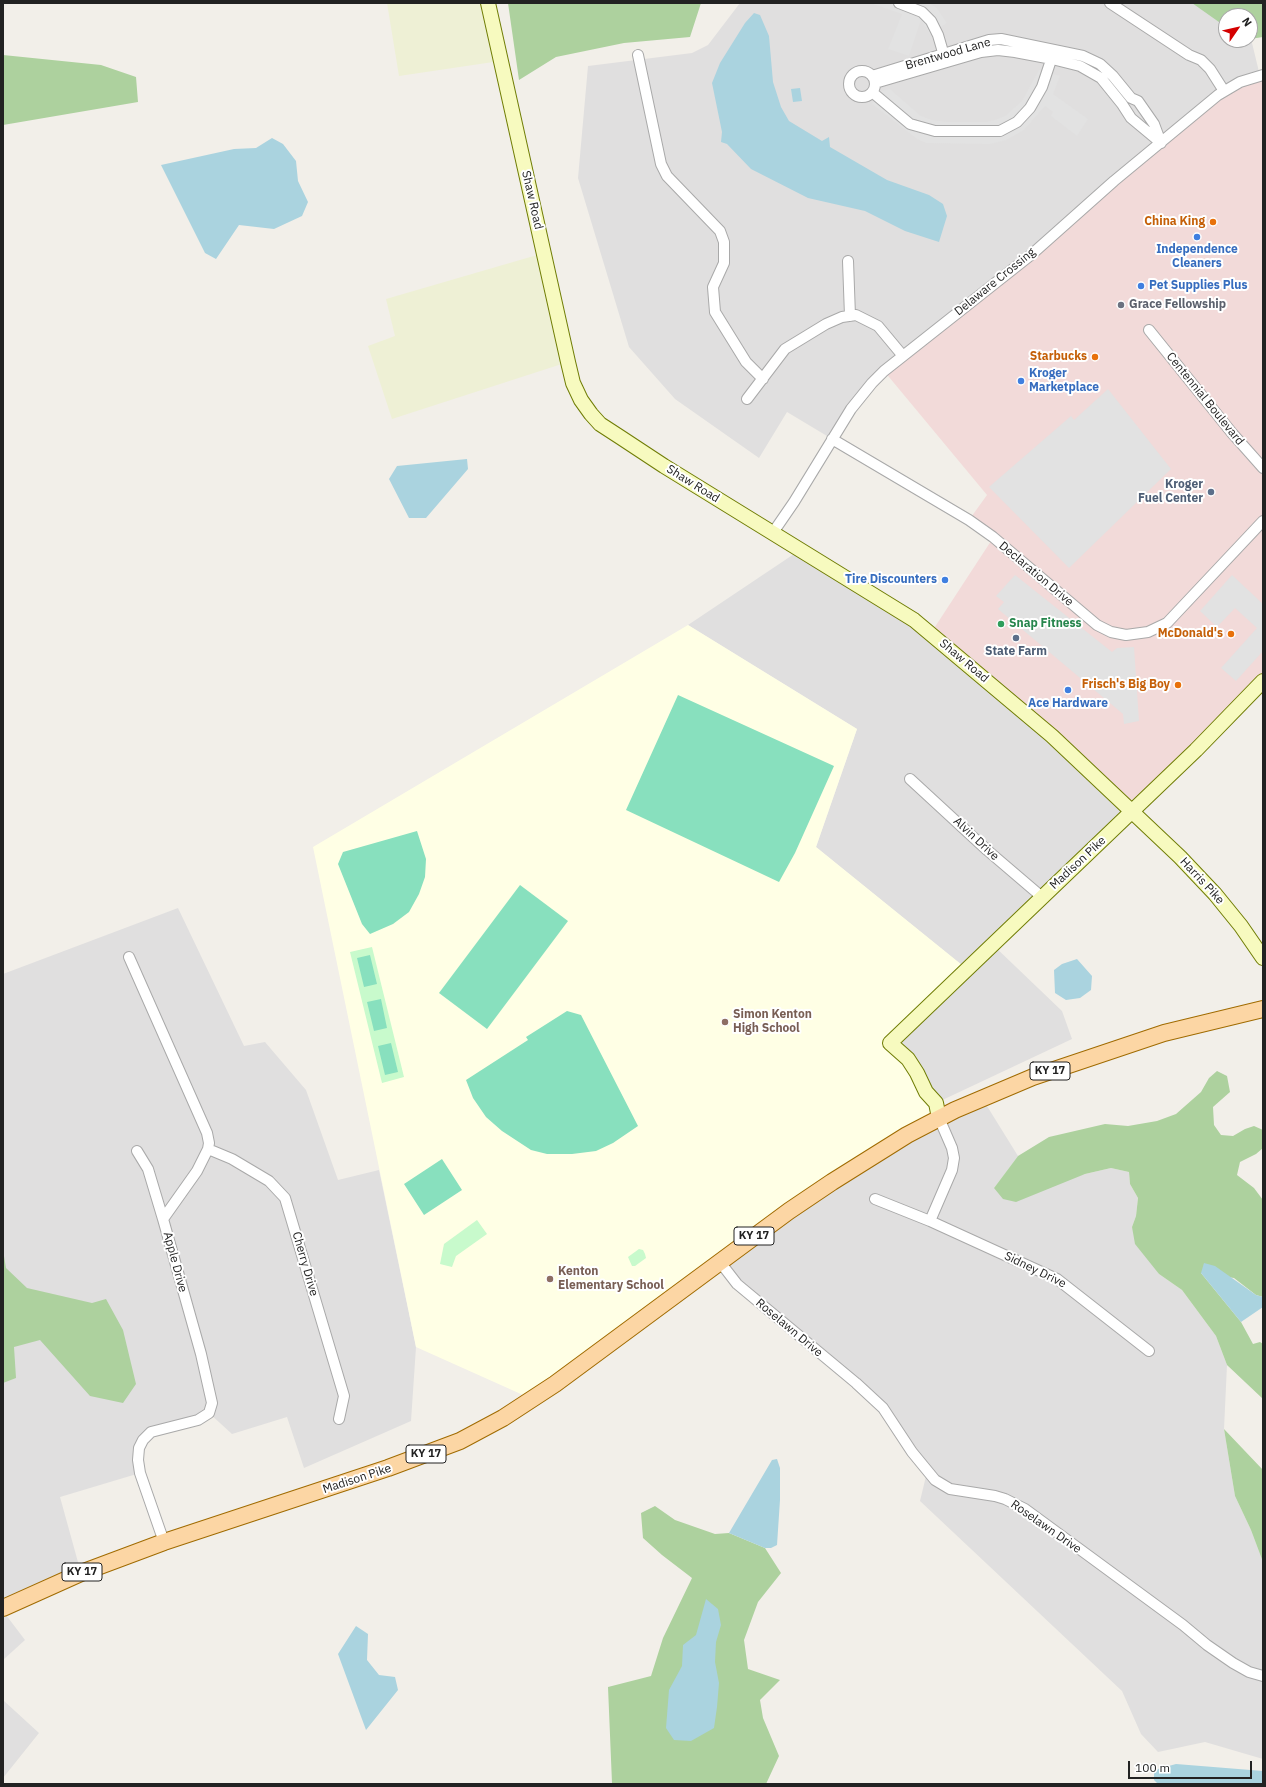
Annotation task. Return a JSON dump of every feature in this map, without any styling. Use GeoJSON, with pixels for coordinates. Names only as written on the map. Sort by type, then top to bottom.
{"type":"FeatureCollection","features":[{"type":"Feature","properties":{"kind":"main road","name":"Shaw Road"},"geometry":{"type":"LineString","coordinates":[[488,3],[573,383],[581,400],[600,424],[772,534],[914,620],[1052,736],[1131,812]]}},
{"type":"Feature","properties":{"kind":"main road","name":"Madison Pike"},"geometry":{"type":"LineString","coordinates":[[939,1118],[936,1103],[926,1092],[908,1059],[890,1043],[1196,750],[1263,681]]}},
{"type":"Feature","properties":{"kind":"main road","name":"Harris Pike"},"geometry":{"type":"LineString","coordinates":[[1131,812],[1180,857],[1215,894],[1241,926],[1263,958]]}},
{"type":"Feature","properties":{"kind":"main road","name":"KY 17"},"geometry":{"type":"LineString","coordinates":[[720,1262],[832,1182],[888,1146],[955,1110],[1034,1077],[1134,1042],[1164,1033],[1263,1009]]}},
{"type":"Feature","properties":{"kind":"main road","name":"Madison Pike"},"geometry":{"type":"LineString","coordinates":[[3,1608],[81,1572],[164,1542],[388,1468],[460,1441],[503,1418],[555,1384],[720,1262]]}},
{"type":"Feature","properties":{"kind":"street"},"geometry":{"type":"LineString","coordinates":[[900,3],[922,12],[931,21],[938,34],[945,58]]}},
{"type":"Feature","properties":{"kind":"street"},"geometry":{"type":"LineString","coordinates":[[1110,3],[1189,55],[1201,60],[1210,69],[1224,91]]}},
{"type":"Feature","properties":{"kind":"street","name":"Brentwood Lane"},"geometry":{"type":"LineString","coordinates":[[1053,55],[1042,88],[1030,108],[1017,122],[1000,131],[935,131],[910,124],[873,84],[945,58],[981,52],[998,50],[1083,56],[1100,64],[1113,76],[1132,98],[1138,101],[1154,124],[1161,142]]}},
{"type":"Feature","properties":{"kind":"street"},"geometry":{"type":"LineString","coordinates":[[638,55],[661,164],[667,176],[720,232],[724,242],[724,263],[713,287],[715,312],[746,362],[762,379]]}},
{"type":"Feature","properties":{"kind":"street","name":"Brentwood Lane"},"geometry":{"type":"LineString","coordinates":[[1053,55],[1080,66],[1101,78],[1131,118],[1161,142]]}},
{"type":"Feature","properties":{"kind":"street","name":"Delaware Crossing"},"geometry":{"type":"LineString","coordinates":[[772,534],[794,502],[851,409],[865,390],[884,371],[1032,254],[1161,142],[1224,91],[1240,82],[1263,75]]}},
{"type":"Feature","properties":{"kind":"street"},"geometry":{"type":"LineString","coordinates":[[848,261],[850,316]]}},
{"type":"Feature","properties":{"kind":"street"},"geometry":{"type":"LineString","coordinates":[[747,399],[785,349],[826,324],[842,317],[856,315],[878,326],[903,356]]}},
{"type":"Feature","properties":{"kind":"street","name":"Centennial Boulevard"},"geometry":{"type":"LineString","coordinates":[[1148,330],[1232,433],[1263,468]]}},
{"type":"Feature","properties":{"kind":"street","name":"Declaration Drive"},"geometry":{"type":"LineString","coordinates":[[832,439],[969,520],[993,538],[1097,625],[1111,632],[1126,635],[1148,632],[1167,623],[1263,521]]}},
{"type":"Feature","properties":{"kind":"street","name":"Alvin Drive"},"geometry":{"type":"LineString","coordinates":[[910,779],[987,850],[1042,897]]}},
{"type":"Feature","properties":{"kind":"street"},"geometry":{"type":"LineString","coordinates":[[129,957],[208,1133],[208,1149]]}},
{"type":"Feature","properties":{"kind":"street"},"geometry":{"type":"LineString","coordinates":[[930,1221],[952,1170],[954,1158],[952,1148],[939,1118]]}},
{"type":"Feature","properties":{"kind":"street","name":"Apple Drive"},"geometry":{"type":"LineString","coordinates":[[164,1542],[140,1473],[138,1460],[139,1448],[143,1440],[151,1432],[198,1420],[209,1413],[212,1403],[201,1354],[163,1219],[197,1171],[208,1149]]}},
{"type":"Feature","properties":{"kind":"street","name":"Cherry Drive"},"geometry":{"type":"LineString","coordinates":[[208,1149],[232,1159],[269,1181],[285,1198],[344,1396],[339,1419]]}},
{"type":"Feature","properties":{"kind":"street"},"geometry":{"type":"LineString","coordinates":[[137,1151],[148,1169],[163,1219]]}},
{"type":"Feature","properties":{"kind":"street","name":"Sidney Drive"},"geometry":{"type":"LineString","coordinates":[[876,1199],[930,1221],[1057,1279],[1067,1285],[1149,1351]]}},
{"type":"Feature","properties":{"kind":"street","name":"Roselawn Drive"},"geometry":{"type":"LineString","coordinates":[[720,1262],[737,1284],[856,1383],[883,1408],[912,1452],[935,1480],[950,1489],[995,1496],[1015,1503],[1026,1509],[1183,1625],[1206,1645],[1249,1672],[1263,1676]]}},
{"type":"Feature","properties":{"kind":"shaded area"},"geometry":{"type":"Polygon","coordinates":[[[387,3],[488,3],[500,61],[399,76],[387,3]]]}},
{"type":"Feature","properties":{"kind":"shaded area"},"geometry":{"type":"Polygon","coordinates":[[[740,3],[1194,3],[1218,20],[1218,48],[1253,48],[1260,76],[884,371],[832,439],[787,412],[759,458],[675,399],[629,347],[578,178],[588,66],[692,53],[708,45],[740,3]]]}},
{"type":"Feature","properties":{"kind":"shaded area"},"geometry":{"type":"Polygon","coordinates":[[[870,3],[929,3],[937,8],[947,23],[930,34],[921,20],[909,56],[888,49],[902,14],[870,3]]]}},
{"type":"Feature","properties":{"kind":"shaded area"},"geometry":{"type":"Polygon","coordinates":[[[1039,70],[1060,76],[1053,94],[1088,119],[1077,136],[1051,116],[1053,112],[1045,106],[1024,130],[1006,140],[990,144],[926,143],[917,139],[872,104],[882,91],[890,89],[921,116],[932,120],[946,122],[986,122],[1005,116],[1022,101],[1039,70]]]}},
{"type":"Feature","properties":{"kind":"shaded area"},"geometry":{"type":"Polygon","coordinates":[[[1263,75],[1263,681],[1131,812],[931,633],[993,538],[969,520],[987,495],[884,371],[1026,252],[1218,95],[1263,75]]]}},
{"type":"Feature","properties":{"kind":"shaded area"},"geometry":{"type":"Polygon","coordinates":[[[544,253],[568,362],[392,419],[368,346],[395,336],[386,299],[544,253]]]}},
{"type":"Feature","properties":{"kind":"shaded area"},"geometry":{"type":"Polygon","coordinates":[[[1108,389],[1171,469],[1069,568],[989,487],[1071,416],[1074,420],[1108,389]]]}},
{"type":"Feature","properties":{"kind":"shaded area"},"geometry":{"type":"Polygon","coordinates":[[[800,550],[911,617],[1131,812],[992,944],[1062,1011],[1072,1039],[936,1103],[890,1043],[966,969],[816,847],[857,729],[688,625],[800,550]]]}},
{"type":"Feature","properties":{"kind":"shaded area"},"geometry":{"type":"Polygon","coordinates":[[[1015,575],[1112,652],[1117,648],[1134,647],[1139,721],[1124,724],[1123,714],[998,609],[1004,602],[996,596],[1015,575]]]}},
{"type":"Feature","properties":{"kind":"shaded area"},"geometry":{"type":"Polygon","coordinates":[[[1232,575],[1263,604],[1263,651],[1236,681],[1221,668],[1257,628],[1235,608],[1217,627],[1200,611],[1232,575]]]}},
{"type":"Feature","properties":{"kind":"shaded area"},"geometry":{"type":"Polygon","coordinates":[[[688,625],[857,729],[816,847],[967,969],[890,1043],[939,1118],[907,1135],[532,1399],[416,1347],[313,847],[688,625]]]}},
{"type":"Feature","properties":{"kind":"shaded area"},"geometry":{"type":"Polygon","coordinates":[[[178,908],[244,1046],[265,1042],[306,1090],[338,1180],[379,1170],[416,1347],[411,1421],[304,1468],[287,1417],[232,1434],[209,1413],[143,1440],[140,1473],[60,1497],[81,1573],[3,1608],[3,974],[178,908]]]}},
{"type":"Feature","properties":{"kind":"shaded area"},"geometry":{"type":"Polygon","coordinates":[[[982,1098],[1018,1156],[994,1188],[1085,1174],[1111,1168],[1129,1172],[1130,1184],[1138,1198],[1136,1216],[1132,1227],[1159,1274],[1182,1290],[1216,1336],[1227,1365],[1224,1429],[1235,1496],[1251,1530],[1263,1562],[1263,1759],[1205,1742],[1158,1752],[1141,1734],[1122,1691],[920,1501],[927,1472],[888,1414],[818,1353],[720,1262],[789,1211],[982,1098]]]}},
{"type":"Feature","properties":{"kind":"shaded area"},"geometry":{"type":"Polygon","coordinates":[[[3,1611],[25,1640],[3,1660],[3,1611]]]}},
{"type":"Feature","properties":{"kind":"shaded area"},"geometry":{"type":"Polygon","coordinates":[[[3,1700],[39,1733],[3,1778],[3,1700]]]}},
{"type":"Feature","properties":{"kind":"green space"},"geometry":{"type":"Polygon","coordinates":[[[508,3],[701,3],[690,37],[624,43],[556,57],[519,80],[508,3]]]}},
{"type":"Feature","properties":{"kind":"green space"},"geometry":{"type":"Polygon","coordinates":[[[1192,3],[1263,3],[1263,37],[1258,38],[1258,8],[1218,8],[1218,21],[1192,3]]]}},
{"type":"Feature","properties":{"kind":"green space"},"geometry":{"type":"Polygon","coordinates":[[[3,55],[101,65],[136,77],[138,102],[3,125],[3,55]]]}},
{"type":"Feature","properties":{"kind":"green space"},"geometry":{"type":"Polygon","coordinates":[[[678,695],[834,766],[795,853],[779,882],[626,810],[678,695]]]}},
{"type":"Feature","properties":{"kind":"green space"},"geometry":{"type":"Polygon","coordinates":[[[417,831],[426,859],[425,877],[419,894],[409,912],[393,924],[370,934],[362,924],[338,864],[343,852],[417,831]]]}},
{"type":"Feature","properties":{"kind":"green space"},"geometry":{"type":"Polygon","coordinates":[[[520,885],[568,921],[487,1029],[439,993],[520,885]]]}},
{"type":"Feature","properties":{"kind":"green space"},"geometry":{"type":"Polygon","coordinates":[[[372,947],[404,1077],[382,1083],[350,952],[372,947]]]}},
{"type":"Feature","properties":{"kind":"green space"},"geometry":{"type":"Polygon","coordinates":[[[370,955],[377,984],[364,987],[357,958],[370,955]]]}},
{"type":"Feature","properties":{"kind":"green space"},"geometry":{"type":"Polygon","coordinates":[[[381,999],[387,1028],[374,1031],[367,1002],[381,999]]]}},
{"type":"Feature","properties":{"kind":"green space"},"geometry":{"type":"Polygon","coordinates":[[[567,1011],[581,1015],[638,1126],[613,1143],[596,1151],[572,1154],[547,1154],[531,1150],[502,1131],[486,1117],[473,1098],[466,1080],[528,1040],[526,1037],[567,1011]]]}},
{"type":"Feature","properties":{"kind":"green space"},"geometry":{"type":"Polygon","coordinates":[[[391,1043],[398,1072],[385,1075],[378,1046],[391,1043]]]}},
{"type":"Feature","properties":{"kind":"green space"},"geometry":{"type":"Polygon","coordinates":[[[1217,1071],[1227,1076],[1230,1092],[1213,1107],[1214,1125],[1221,1135],[1233,1136],[1254,1126],[1263,1130],[1263,1148],[1256,1154],[1240,1162],[1237,1175],[1254,1188],[1263,1200],[1263,1297],[1256,1295],[1234,1278],[1201,1273],[1241,1322],[1253,1344],[1260,1342],[1263,1344],[1263,1399],[1227,1365],[1216,1336],[1182,1290],[1159,1274],[1135,1244],[1132,1227],[1136,1216],[1138,1198],[1130,1184],[1129,1172],[1111,1168],[1085,1174],[1016,1202],[1003,1199],[994,1188],[1018,1156],[1049,1137],[1105,1124],[1128,1126],[1157,1121],[1176,1114],[1201,1092],[1209,1078],[1217,1071]]]}},
{"type":"Feature","properties":{"kind":"green space"},"geometry":{"type":"Polygon","coordinates":[[[442,1159],[462,1190],[424,1215],[404,1184],[442,1159]]]}},
{"type":"Feature","properties":{"kind":"green space"},"geometry":{"type":"Polygon","coordinates":[[[477,1220],[487,1234],[456,1256],[452,1267],[440,1264],[444,1244],[477,1220]]]}},
{"type":"Feature","properties":{"kind":"green space"},"geometry":{"type":"Polygon","coordinates":[[[639,1249],[643,1250],[646,1258],[635,1266],[632,1266],[628,1257],[639,1249]]]}},
{"type":"Feature","properties":{"kind":"green space"},"geometry":{"type":"Polygon","coordinates":[[[3,1250],[6,1268],[27,1288],[92,1303],[106,1299],[123,1330],[136,1384],[123,1403],[90,1396],[40,1340],[14,1347],[16,1378],[3,1383],[3,1250]]]}},
{"type":"Feature","properties":{"kind":"green space"},"geometry":{"type":"Polygon","coordinates":[[[1224,1429],[1263,1470],[1263,1562],[1251,1530],[1235,1496],[1224,1429]]]}},
{"type":"Feature","properties":{"kind":"green space"},"geometry":{"type":"Polygon","coordinates":[[[655,1506],[675,1520],[715,1534],[729,1533],[765,1548],[781,1573],[758,1602],[744,1640],[748,1669],[780,1680],[760,1700],[763,1718],[779,1756],[766,1784],[609,1784],[612,1783],[608,1687],[651,1676],[663,1638],[692,1578],[643,1538],[641,1513],[655,1506]]]}},
{"type":"Feature","properties":{"kind":"water"},"geometry":{"type":"Polygon","coordinates":[[[754,13],[760,15],[769,36],[773,82],[781,107],[789,121],[822,141],[829,137],[830,147],[887,180],[929,195],[943,204],[947,216],[939,242],[905,231],[865,211],[808,198],[751,169],[727,144],[721,142],[722,132],[712,83],[720,63],[745,23],[754,13]]]}},
{"type":"Feature","properties":{"kind":"water"},"geometry":{"type":"Polygon","coordinates":[[[800,88],[802,101],[793,102],[791,89],[800,88]]]}},
{"type":"Feature","properties":{"kind":"water"},"geometry":{"type":"Polygon","coordinates":[[[272,138],[283,144],[296,161],[298,181],[308,202],[302,216],[274,229],[239,225],[216,259],[205,253],[161,165],[234,149],[256,148],[272,138]]]}},
{"type":"Feature","properties":{"kind":"water"},"geometry":{"type":"Polygon","coordinates":[[[467,459],[468,469],[426,518],[409,518],[389,479],[397,466],[467,459]]]}},
{"type":"Feature","properties":{"kind":"water"},"geometry":{"type":"Polygon","coordinates":[[[1077,959],[1092,976],[1091,990],[1080,998],[1066,1000],[1055,993],[1054,970],[1062,964],[1077,959]]]}},
{"type":"Feature","properties":{"kind":"water"},"geometry":{"type":"Polygon","coordinates":[[[1204,1263],[1215,1266],[1256,1295],[1263,1297],[1263,1307],[1241,1322],[1201,1273],[1204,1263]]]}},
{"type":"Feature","properties":{"kind":"water"},"geometry":{"type":"Polygon","coordinates":[[[777,1459],[780,1468],[780,1500],[777,1545],[771,1548],[765,1548],[729,1533],[772,1460],[777,1459]]]}},
{"type":"Feature","properties":{"kind":"water"},"geometry":{"type":"Polygon","coordinates":[[[706,1599],[718,1609],[721,1625],[716,1642],[715,1662],[719,1683],[714,1728],[691,1741],[674,1740],[666,1728],[669,1690],[682,1666],[683,1645],[696,1635],[706,1599]]]}},
{"type":"Feature","properties":{"kind":"water"},"geometry":{"type":"Polygon","coordinates":[[[356,1626],[368,1634],[367,1660],[379,1675],[395,1677],[398,1690],[366,1730],[338,1654],[356,1626]]]}},
{"type":"Feature","properties":{"kind":"water"},"geometry":{"type":"Polygon","coordinates":[[[1176,1764],[1263,1771],[1263,1784],[1158,1784],[1154,1780],[1154,1773],[1158,1769],[1176,1764]]]}},
{"type":"Feature","properties":{"kind":"place","name":"China King"},"geometry":{"type":"Point","coordinates":[1213,222]}},
{"type":"Feature","properties":{"kind":"place","name":"Independence Cleaners"},"geometry":{"type":"Point","coordinates":[1197,237]}},
{"type":"Feature","properties":{"kind":"place","name":"Pet Supplies Plus"},"geometry":{"type":"Point","coordinates":[1141,286]}},
{"type":"Feature","properties":{"kind":"place","name":"Grace Fellowship"},"geometry":{"type":"Point","coordinates":[1121,305]}},
{"type":"Feature","properties":{"kind":"place","name":"Starbucks"},"geometry":{"type":"Point","coordinates":[1095,357]}},
{"type":"Feature","properties":{"kind":"place","name":"Kroger Marketplace"},"geometry":{"type":"Point","coordinates":[1021,381]}},
{"type":"Feature","properties":{"kind":"place","name":"Kroger Fuel Center"},"geometry":{"type":"Point","coordinates":[1211,492]}},
{"type":"Feature","properties":{"kind":"place","name":"Tire Discounters"},"geometry":{"type":"Point","coordinates":[945,580]}},
{"type":"Feature","properties":{"kind":"place","name":"Snap Fitness"},"geometry":{"type":"Point","coordinates":[1001,624]}},
{"type":"Feature","properties":{"kind":"place","name":"McDonald's"},"geometry":{"type":"Point","coordinates":[1231,634]}},
{"type":"Feature","properties":{"kind":"place","name":"State Farm"},"geometry":{"type":"Point","coordinates":[1016,638]}},
{"type":"Feature","properties":{"kind":"place","name":"Frisch's Big Boy"},"geometry":{"type":"Point","coordinates":[1178,685]}},
{"type":"Feature","properties":{"kind":"place","name":"Ace Hardware"},"geometry":{"type":"Point","coordinates":[1068,690]}},
{"type":"Feature","properties":{"kind":"place","name":"Simon Kenton High School"},"geometry":{"type":"Point","coordinates":[725,1022]}},
{"type":"Feature","properties":{"kind":"place","name":"Kenton Elementary School"},"geometry":{"type":"Point","coordinates":[550,1279]}}]}
